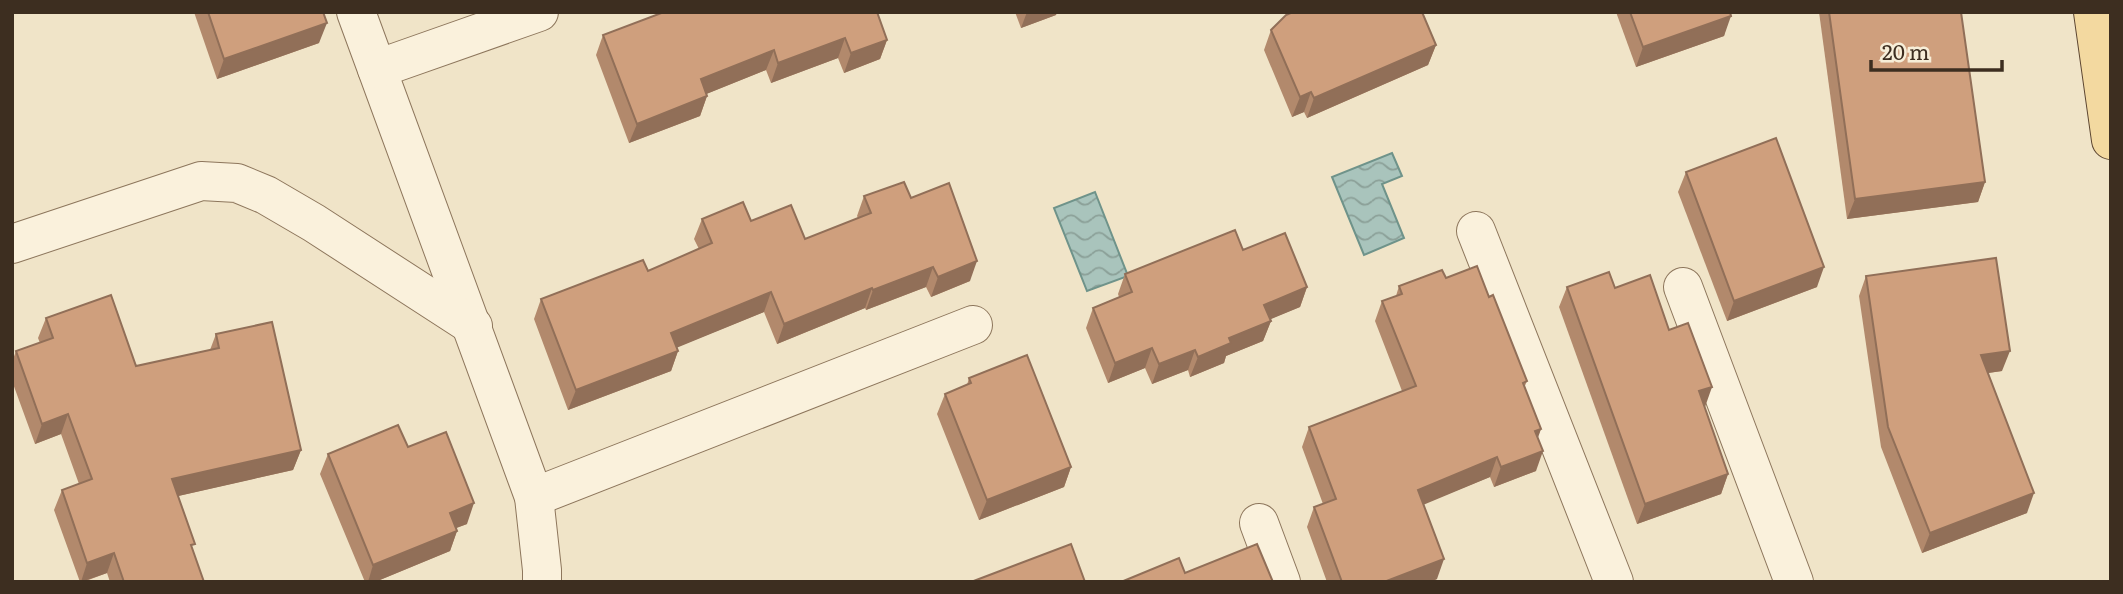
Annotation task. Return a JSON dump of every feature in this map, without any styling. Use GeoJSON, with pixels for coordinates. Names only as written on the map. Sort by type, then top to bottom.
{"type":"FeatureCollection","features":[{"type":"Feature","properties":{"kind":"main road"},"geometry":{"type":"LineString","coordinates":[[2093,12],[2111,140]]}},
{"type":"Feature","properties":{"kind":"street"},"geometry":{"type":"LineString","coordinates":[[356,12],[534,497],[541,582]]}},
{"type":"Feature","properties":{"kind":"street"},"geometry":{"type":"LineString","coordinates":[[377,69],[539,12]]}},
{"type":"Feature","properties":{"kind":"street"},"geometry":{"type":"LineString","coordinates":[[12,244],[201,181],[237,183],[266,195],[314,222],[473,326]]}},
{"type":"Feature","properties":{"kind":"street"},"geometry":{"type":"LineString","coordinates":[[1476,231],[1614,582]]}},
{"type":"Feature","properties":{"kind":"street"},"geometry":{"type":"LineString","coordinates":[[1683,288],[1794,582]]}},
{"type":"Feature","properties":{"kind":"street"},"geometry":{"type":"LineString","coordinates":[[534,497],[973,325]]}},
{"type":"Feature","properties":{"kind":"street"},"geometry":{"type":"LineString","coordinates":[[1259,523],[1281,582]]}},
{"type":"Feature","properties":{"kind":"water"},"geometry":{"type":"Polygon","coordinates":[[[1392,153],[1402,176],[1382,184],[1404,238],[1364,255],[1332,177],[1392,153]]]}},
{"type":"Feature","properties":{"kind":"water"},"geometry":{"type":"Polygon","coordinates":[[[1095,192],[1128,276],[1087,291],[1054,208],[1095,192]]]}},
{"type":"Feature","properties":{"kind":"building"},"geometry":{"type":"Polygon","coordinates":[[[208,12],[323,12],[327,23],[224,59],[208,12]]]}},
{"type":"Feature","properties":{"kind":"building"},"geometry":{"type":"Polygon","coordinates":[[[664,12],[877,12],[887,40],[851,53],[845,38],[778,63],[774,50],[701,79],[707,96],[637,124],[603,35],[664,12]]]}},
{"type":"Feature","properties":{"kind":"building"},"geometry":{"type":"Polygon","coordinates":[[[1293,12],[1422,12],[1436,45],[1314,98],[1311,92],[1300,97],[1271,30],[1286,15],[1293,12]]]}},
{"type":"Feature","properties":{"kind":"building"},"geometry":{"type":"Polygon","coordinates":[[[1630,12],[1730,12],[1731,16],[1643,47],[1630,12]]]}},
{"type":"Feature","properties":{"kind":"building"},"geometry":{"type":"Polygon","coordinates":[[[1829,12],[1961,12],[1985,182],[1855,199],[1829,12]]]}},
{"type":"Feature","properties":{"kind":"building"},"geometry":{"type":"Polygon","coordinates":[[[1776,138],[1824,267],[1734,301],[1686,172],[1776,138]]]}},
{"type":"Feature","properties":{"kind":"building"},"geometry":{"type":"Polygon","coordinates":[[[904,182],[911,198],[949,183],[977,261],[938,277],[933,267],[873,290],[872,288],[784,324],[771,292],[671,333],[678,351],[576,390],[541,299],[643,260],[648,271],[712,243],[702,219],[743,202],[751,221],[791,205],[805,239],[871,213],[864,196],[904,182]]]}},
{"type":"Feature","properties":{"kind":"building"},"geometry":{"type":"Polygon","coordinates":[[[1235,230],[1243,250],[1285,233],[1307,287],[1264,305],[1271,321],[1229,338],[1231,343],[1198,357],[1195,350],[1159,364],[1152,348],[1115,363],[1093,308],[1132,292],[1125,274],[1235,230]]]}},
{"type":"Feature","properties":{"kind":"building"},"geometry":{"type":"Polygon","coordinates":[[[1996,258],[2010,351],[1981,355],[2034,493],[1930,533],[1888,427],[1866,276],[1996,258]]]}},
{"type":"Feature","properties":{"kind":"building"},"geometry":{"type":"Polygon","coordinates":[[[1477,266],[1489,297],[1493,295],[1527,381],[1523,383],[1541,429],[1535,431],[1543,451],[1501,467],[1497,457],[1418,490],[1444,559],[1384,582],[1342,582],[1314,507],[1336,499],[1309,427],[1416,386],[1382,301],[1402,294],[1399,286],[1442,270],[1446,278],[1477,266]]]}},
{"type":"Feature","properties":{"kind":"building"},"geometry":{"type":"Polygon","coordinates":[[[1609,272],[1615,288],[1650,275],[1669,330],[1688,323],[1712,387],[1699,391],[1728,474],[1645,504],[1567,287],[1609,272]]]}},
{"type":"Feature","properties":{"kind":"building"},"geometry":{"type":"Polygon","coordinates":[[[111,295],[136,366],[219,348],[216,334],[272,322],[301,450],[172,479],[195,544],[191,545],[204,582],[124,582],[114,553],[87,563],[62,490],[92,479],[68,414],[42,424],[16,351],[53,338],[46,318],[111,295]]]}},
{"type":"Feature","properties":{"kind":"building"},"geometry":{"type":"Polygon","coordinates":[[[1027,355],[1071,467],[987,500],[945,394],[971,383],[969,378],[1027,355]]]}},
{"type":"Feature","properties":{"kind":"building"},"geometry":{"type":"Polygon","coordinates":[[[398,425],[408,447],[446,432],[474,503],[450,513],[457,531],[373,565],[328,454],[398,425]]]}},
{"type":"Feature","properties":{"kind":"building"},"geometry":{"type":"Polygon","coordinates":[[[1071,544],[1085,582],[971,582],[1071,544]]]}},
{"type":"Feature","properties":{"kind":"building"},"geometry":{"type":"Polygon","coordinates":[[[1257,544],[1273,582],[1121,582],[1179,558],[1185,573],[1257,544]]]}}]}
